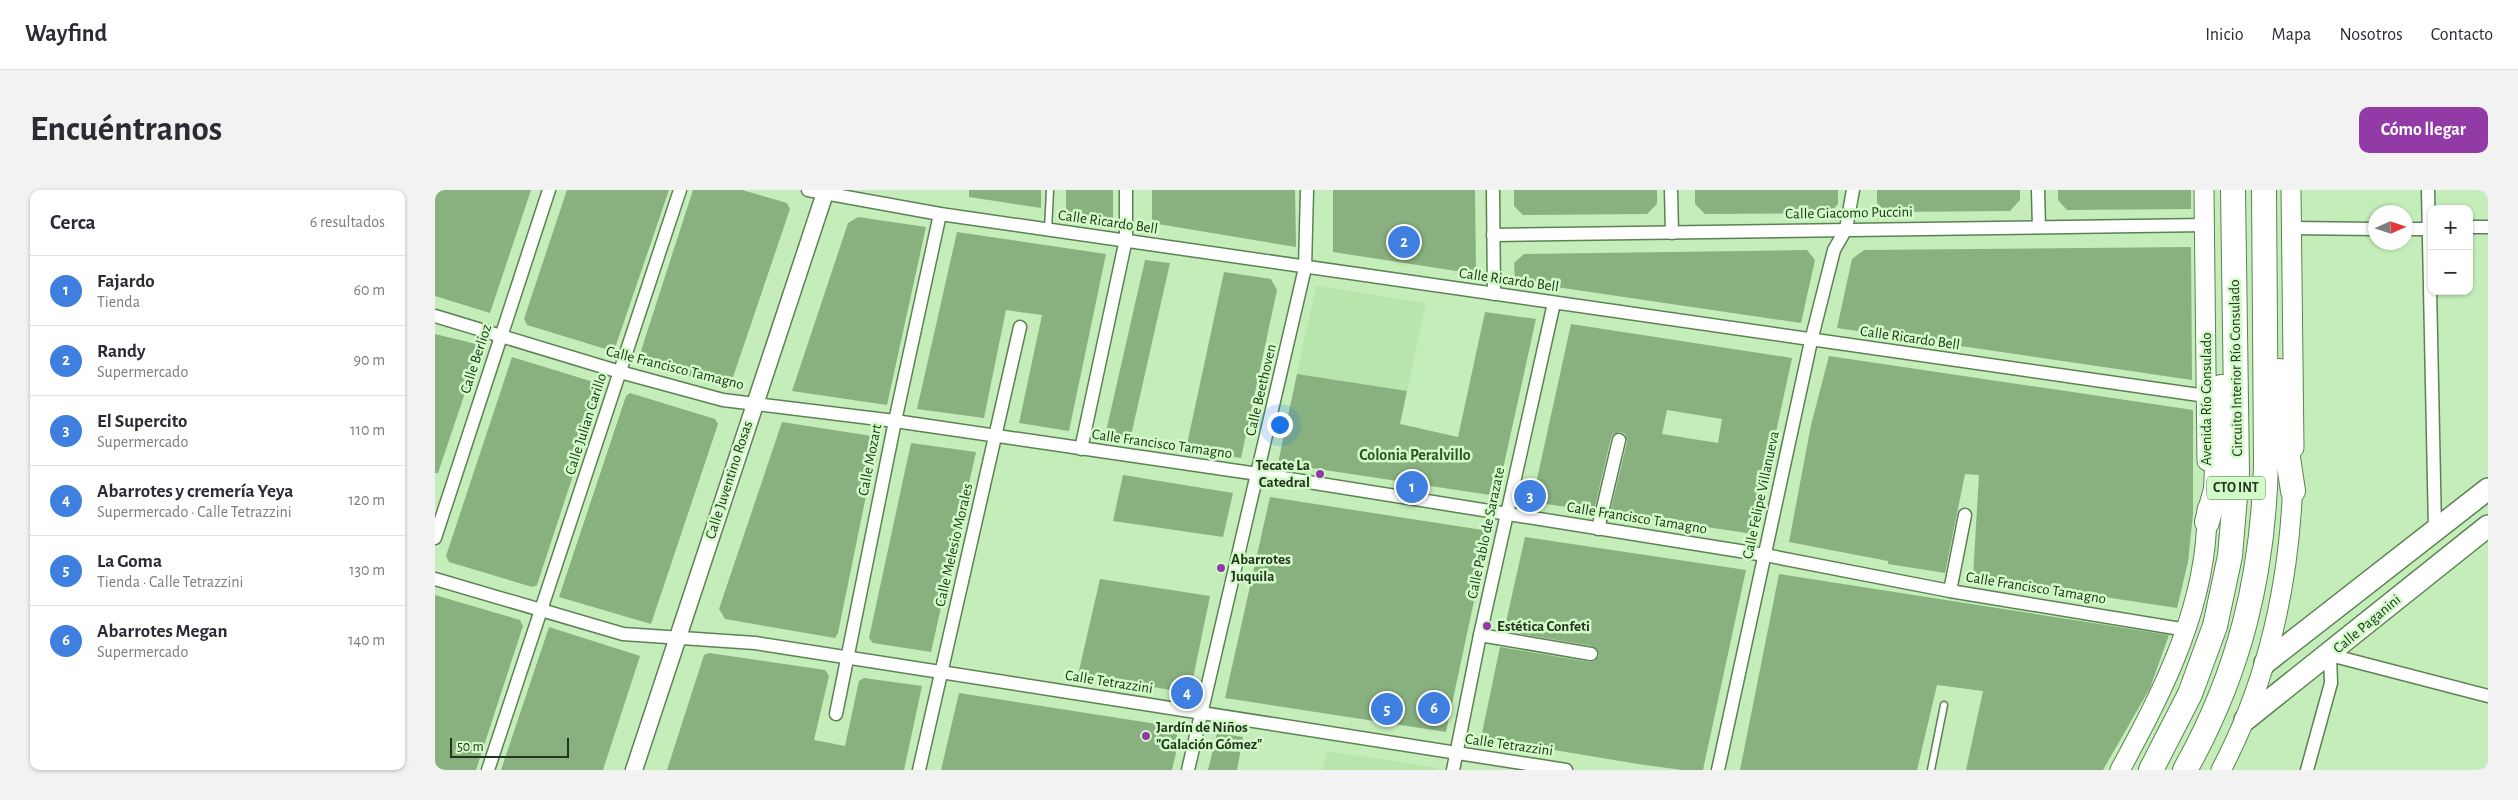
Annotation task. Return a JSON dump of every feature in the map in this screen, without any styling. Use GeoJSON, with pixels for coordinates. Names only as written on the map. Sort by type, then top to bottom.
{"type":"FeatureCollection","features":[{"type":"Feature","properties":{"kind":"highway","name":"Circuito Interior Río Consulado"},"geometry":{"type":"LineString","coordinates":[[2151,770],[2190,694],[2215,626],[2229,564],[2237,472],[2233,190]]}},
{"type":"Feature","properties":{"kind":"highway","name":"Circuito Interior Río Consulado"},"geometry":{"type":"LineString","coordinates":[[2185,770],[2216,711],[2229,679],[2252,601],[2257,570],[2265,503],[2264,190]]}},
{"type":"Feature","properties":{"kind":"highway"},"geometry":{"type":"LineString","coordinates":[[2264,294],[2277,336],[2283,424],[2293,491]]}},
{"type":"Feature","properties":{"kind":"highway"},"geometry":{"type":"LineString","coordinates":[[2207,522],[2216,489],[2221,377],[2235,311]]}},
{"type":"Feature","properties":{"kind":"main road","name":"Avenida Río Consulado"},"geometry":{"type":"LineString","coordinates":[[2120,770],[2152,712],[2187,630],[2201,571],[2207,522],[2204,190]]}},
{"type":"Feature","properties":{"kind":"main road"},"geometry":{"type":"LineString","coordinates":[[2225,769],[2265,663],[2277,620],[2286,574],[2293,491],[2295,412],[2291,190]]}},
{"type":"Feature","properties":{"kind":"main road","name":"Calle Paganini"},"geometry":{"type":"LineString","coordinates":[[2265,663],[2488,489]]}},
{"type":"Feature","properties":{"kind":"main road","name":"Calle Paganini"},"geometry":{"type":"LineString","coordinates":[[2245,720],[2488,526]]}},
{"type":"Feature","properties":{"kind":"street","name":"Calle Berlioz"},"geometry":{"type":"LineString","coordinates":[[435,538],[549,190]]}},
{"type":"Feature","properties":{"kind":"street","name":"Calle Julian Carillo"},"geometry":{"type":"LineString","coordinates":[[487,770],[542,610],[679,190]]}},
{"type":"Feature","properties":{"kind":"street","name":"Calle Ricardo Bell"},"geometry":{"type":"LineString","coordinates":[[809,190],[940,214],[1127,240],[1305,268],[2206,396]]}},
{"type":"Feature","properties":{"kind":"street"},"geometry":{"type":"LineString","coordinates":[[1081,449],[1127,240],[1126,190]]}},
{"type":"Feature","properties":{"kind":"street","name":"Calle Beethoven"},"geometry":{"type":"LineString","coordinates":[[1189,770],[1305,268],[1307,190]]}},
{"type":"Feature","properties":{"kind":"street"},"geometry":{"type":"LineString","coordinates":[[1493,190],[1493,294]]}},
{"type":"Feature","properties":{"kind":"street"},"geometry":{"type":"LineString","coordinates":[[1671,190],[1672,233]]}},
{"type":"Feature","properties":{"kind":"street","name":"Calle Felipe Villanueva"},"geometry":{"type":"LineString","coordinates":[[1718,770],[1811,341],[1835,250],[1846,229],[1853,190]]}},
{"type":"Feature","properties":{"kind":"street"},"geometry":{"type":"LineString","coordinates":[[2038,190],[2039,227]]}},
{"type":"Feature","properties":{"kind":"street"},"geometry":{"type":"LineString","coordinates":[[2428,190],[2429,205]]}},
{"type":"Feature","properties":{"kind":"street","name":"Calle Juventino Rosas"},"geometry":{"type":"LineString","coordinates":[[634,770],[825,192]]}},
{"type":"Feature","properties":{"kind":"street","name":"Calle Mozart"},"geometry":{"type":"LineString","coordinates":[[836,714],[895,421],[940,214]]}},
{"type":"Feature","properties":{"kind":"street","name":"Calle Giacomo Puccini"},"geometry":{"type":"LineString","coordinates":[[1493,235],[2205,225]]}},
{"type":"Feature","properties":{"kind":"street"},"geometry":{"type":"LineString","coordinates":[[2473,227],[2488,227]]}},
{"type":"Feature","properties":{"kind":"street"},"geometry":{"type":"LineString","coordinates":[[2292,228],[2368,228]]}},
{"type":"Feature","properties":{"kind":"street"},"geometry":{"type":"LineString","coordinates":[[2413,229],[2428,229]]}},
{"type":"Feature","properties":{"kind":"street"},"geometry":{"type":"LineString","coordinates":[[2430,250],[2435,530]]}},
{"type":"Feature","properties":{"kind":"street","name":"Calle Pablo de Sarazate"},"geometry":{"type":"LineString","coordinates":[[1453,770],[1507,513],[1554,303]]}},
{"type":"Feature","properties":{"kind":"street","name":"Calle Francisco Tamagno"},"geometry":{"type":"LineString","coordinates":[[435,316],[620,372],[723,400],[995,435],[1507,513],[1765,555],[1951,591],[2187,630]]}},
{"type":"Feature","properties":{"kind":"street","name":"Calle Melesio Morales"},"geometry":{"type":"LineString","coordinates":[[919,770],[1020,327]]}},
{"type":"Feature","properties":{"kind":"street"},"geometry":{"type":"LineString","coordinates":[[1598,529],[1619,440]]}},
{"type":"Feature","properties":{"kind":"street"},"geometry":{"type":"LineString","coordinates":[[1951,591],[1965,515]]}},
{"type":"Feature","properties":{"kind":"street","name":"Calle Tetrazzini"},"geometry":{"type":"LineString","coordinates":[[435,579],[623,634],[755,643],[847,656],[942,673],[1565,770]]}},
{"type":"Feature","properties":{"kind":"street"},"geometry":{"type":"LineString","coordinates":[[1481,635],[1591,654]]}},
{"type":"Feature","properties":{"kind":"street"},"geometry":{"type":"LineString","coordinates":[[2307,770],[2331,683],[2330,654],[2488,696]]}},
{"type":"Feature","properties":{"kind":"lane"},"geometry":{"type":"LineString","coordinates":[[1048,230],[1050,190]]}},
{"type":"Feature","properties":{"kind":"lane"},"geometry":{"type":"LineString","coordinates":[[1931,770],[1944,705]]}},
{"type":"Feature","properties":{"kind":"shaded area"},"geometry":{"type":"Polygon","coordinates":[[[1316,286],[1426,303],[1407,391],[1297,374],[1316,286]]]}},
{"type":"Feature","properties":{"kind":"shaded area"},"geometry":{"type":"Polygon","coordinates":[[[1327,751],[1438,768],[1437,770],[1322,770],[1327,751]]]}},
{"type":"Feature","properties":{"kind":"building"},"geometry":{"type":"Polygon","coordinates":[[[435,190],[531,190],[490,313],[435,296],[435,190]]]}},
{"type":"Feature","properties":{"kind":"building"},"geometry":{"type":"Polygon","coordinates":[[[567,190],[669,190],[615,348],[609,350],[527,325],[524,319],[567,190]]]}},
{"type":"Feature","properties":{"kind":"building"},"geometry":{"type":"Polygon","coordinates":[[[693,190],[742,190],[787,203],[790,209],[730,386],[723,386],[641,361],[642,358],[639,357],[693,190]]]}},
{"type":"Feature","properties":{"kind":"building"},"geometry":{"type":"Polygon","coordinates":[[[969,190],[1041,190],[1041,208],[969,197],[969,190]]]}},
{"type":"Feature","properties":{"kind":"building"},"geometry":{"type":"Polygon","coordinates":[[[1066,190],[1113,190],[1113,219],[1066,212],[1066,190]]]}},
{"type":"Feature","properties":{"kind":"building"},"geometry":{"type":"Polygon","coordinates":[[[1152,190],[1295,190],[1296,247],[1152,223],[1152,190]]]}},
{"type":"Feature","properties":{"kind":"building"},"geometry":{"type":"Polygon","coordinates":[[[1333,190],[1475,190],[1476,274],[1333,252],[1333,190]]]}},
{"type":"Feature","properties":{"kind":"building"},"geometry":{"type":"Polygon","coordinates":[[[1514,190],[1657,190],[1657,204],[1647,214],[1523,215],[1514,206],[1514,190]]]}},
{"type":"Feature","properties":{"kind":"building"},"geometry":{"type":"Polygon","coordinates":[[[1695,190],[1838,190],[1838,204],[1830,213],[1705,214],[1695,204],[1695,190]]]}},
{"type":"Feature","properties":{"kind":"building"},"geometry":{"type":"Polygon","coordinates":[[[1877,190],[2020,190],[2020,200],[2010,211],[1886,212],[1877,203],[1877,190]]]}},
{"type":"Feature","properties":{"kind":"building"},"geometry":{"type":"Polygon","coordinates":[[[2058,190],[2191,190],[2191,209],[2067,210],[2058,200],[2058,190]]]}},
{"type":"Feature","properties":{"kind":"building"},"geometry":{"type":"Polygon","coordinates":[[[858,217],[926,227],[887,405],[792,391],[848,223],[858,217]]]}},
{"type":"Feature","properties":{"kind":"building"},"geometry":{"type":"Polygon","coordinates":[[[957,232],[1106,254],[1069,431],[1019,423],[1042,315],[1006,310],[984,418],[917,409],[957,232]]]}},
{"type":"Feature","properties":{"kind":"building"},"geometry":{"type":"Polygon","coordinates":[[[2191,247],[2192,380],[1837,328],[1852,259],[1864,250],[2191,247]]]}},
{"type":"Feature","properties":{"kind":"building"},"geometry":{"type":"Polygon","coordinates":[[[1807,250],[1815,260],[1801,323],[1515,281],[1514,263],[1524,254],[1807,250]]]}},
{"type":"Feature","properties":{"kind":"building"},"geometry":{"type":"Polygon","coordinates":[[[1145,260],[1170,263],[1130,440],[1105,436],[1145,260]]]}},
{"type":"Feature","properties":{"kind":"building"},"geometry":{"type":"Polygon","coordinates":[[[1224,272],[1271,279],[1277,290],[1241,458],[1186,449],[1224,272]]]}},
{"type":"Feature","properties":{"kind":"building"},"geometry":{"type":"Polygon","coordinates":[[[1485,312],[1536,319],[1497,496],[1278,463],[1297,374],[1407,391],[1400,424],[1458,437],[1485,312]]]}},
{"type":"Feature","properties":{"kind":"building"},"geometry":{"type":"Polygon","coordinates":[[[1571,324],[1792,358],[1754,534],[1610,513],[1627,442],[1625,434],[1620,432],[1613,434],[1611,438],[1594,511],[1532,502],[1571,324]],[[1667,410],[1662,434],[1718,443],[1722,419],[1667,410]]]}},
{"type":"Feature","properties":{"kind":"building"},"geometry":{"type":"Polygon","coordinates":[[[435,334],[476,344],[479,351],[438,473],[435,473],[435,334]]]}},
{"type":"Feature","properties":{"kind":"building"},"geometry":{"type":"Polygon","coordinates":[[[1829,356],[2193,410],[2193,514],[2188,562],[2177,608],[1973,577],[1979,475],[1965,474],[1945,573],[1888,564],[1888,561],[1789,542],[1811,425],[1829,356]]]}},
{"type":"Feature","properties":{"kind":"building"},"geometry":{"type":"Polygon","coordinates":[[[512,357],[600,384],[601,390],[537,585],[532,587],[449,562],[446,556],[512,357]]]}},
{"type":"Feature","properties":{"kind":"building"},"geometry":{"type":"Polygon","coordinates":[[[630,393],[715,419],[718,424],[651,624],[559,597],[626,396],[630,393]]]}},
{"type":"Feature","properties":{"kind":"building"},"geometry":{"type":"Polygon","coordinates":[[[782,422],[878,437],[838,633],[835,638],[725,619],[719,609],[782,422]]]}},
{"type":"Feature","properties":{"kind":"building"},"geometry":{"type":"Polygon","coordinates":[[[911,443],[976,452],[931,652],[873,643],[869,638],[911,443]]]}},
{"type":"Feature","properties":{"kind":"building"},"geometry":{"type":"Polygon","coordinates":[[[1123,475],[1233,493],[1223,537],[1113,521],[1123,475]]]}},
{"type":"Feature","properties":{"kind":"building"},"geometry":{"type":"Polygon","coordinates":[[[1270,497],[1489,531],[1446,732],[1225,698],[1270,497]]]}},
{"type":"Feature","properties":{"kind":"building"},"geometry":{"type":"Polygon","coordinates":[[[1525,537],[1746,570],[1703,770],[1682,770],[1638,764],[1481,738],[1500,647],[1590,662],[1599,656],[1598,651],[1592,646],[1504,631],[1525,537]]]}},
{"type":"Feature","properties":{"kind":"building"},"geometry":{"type":"Polygon","coordinates":[[[1779,574],[2169,635],[2150,688],[2103,770],[1966,770],[1983,691],[1937,685],[1917,770],[1740,770],[1779,574]]]}},
{"type":"Feature","properties":{"kind":"building"},"geometry":{"type":"Polygon","coordinates":[[[1100,579],[1210,596],[1190,693],[1078,675],[1100,579]]]}},
{"type":"Feature","properties":{"kind":"building"},"geometry":{"type":"Polygon","coordinates":[[[435,595],[520,620],[523,626],[476,770],[435,770],[435,595]]]}},
{"type":"Feature","properties":{"kind":"building"},"geometry":{"type":"Polygon","coordinates":[[[549,627],[640,656],[603,770],[501,770],[549,627]]]}},
{"type":"Feature","properties":{"kind":"building"},"geometry":{"type":"Polygon","coordinates":[[[709,653],[825,670],[829,676],[814,740],[845,746],[859,681],[864,678],[922,686],[904,770],[667,770],[704,655],[709,653]]]}},
{"type":"Feature","properties":{"kind":"building"},"geometry":{"type":"Polygon","coordinates":[[[959,693],[1176,727],[1178,744],[1172,770],[941,770],[959,693]]]}},
{"type":"Feature","properties":{"kind":"building"},"geometry":{"type":"Polygon","coordinates":[[[1217,733],[1243,737],[1237,770],[1208,770],[1217,733]]]}},
{"type":"Feature","properties":{"kind":"place","name":"Randy"},"geometry":{"type":"Point","coordinates":[1404,242]}},
{"type":"Feature","properties":{"kind":"place","name":"Tecate La Catedral"},"geometry":{"type":"Point","coordinates":[1320,474]}},
{"type":"Feature","properties":{"kind":"place","name":"Fajardo"},"geometry":{"type":"Point","coordinates":[1412,487]}},
{"type":"Feature","properties":{"kind":"place","name":"El Supercito"},"geometry":{"type":"Point","coordinates":[1530,496]}},
{"type":"Feature","properties":{"kind":"place","name":"Abarrotes Juquila"},"geometry":{"type":"Point","coordinates":[1221,568]}},
{"type":"Feature","properties":{"kind":"place","name":"Estética Confeti"},"geometry":{"type":"Point","coordinates":[1487,626]}},
{"type":"Feature","properties":{"kind":"place","name":"Abarrotes y cremería Yeya"},"geometry":{"type":"Point","coordinates":[1187,693]}},
{"type":"Feature","properties":{"kind":"place","name":"Abarrotes Megan"},"geometry":{"type":"Point","coordinates":[1434,708]}},
{"type":"Feature","properties":{"kind":"place","name":"La Goma"},"geometry":{"type":"Point","coordinates":[1387,709]}},
{"type":"Feature","properties":{"kind":"place","name":"Jardín de Niños \"Galación Gómez\""},"geometry":{"type":"Point","coordinates":[1146,736]}},
{"type":"Feature","properties":{"kind":"district","name":"Colonia Peralvillo"},"geometry":{"type":"Point","coordinates":[1415,455]}}]}
